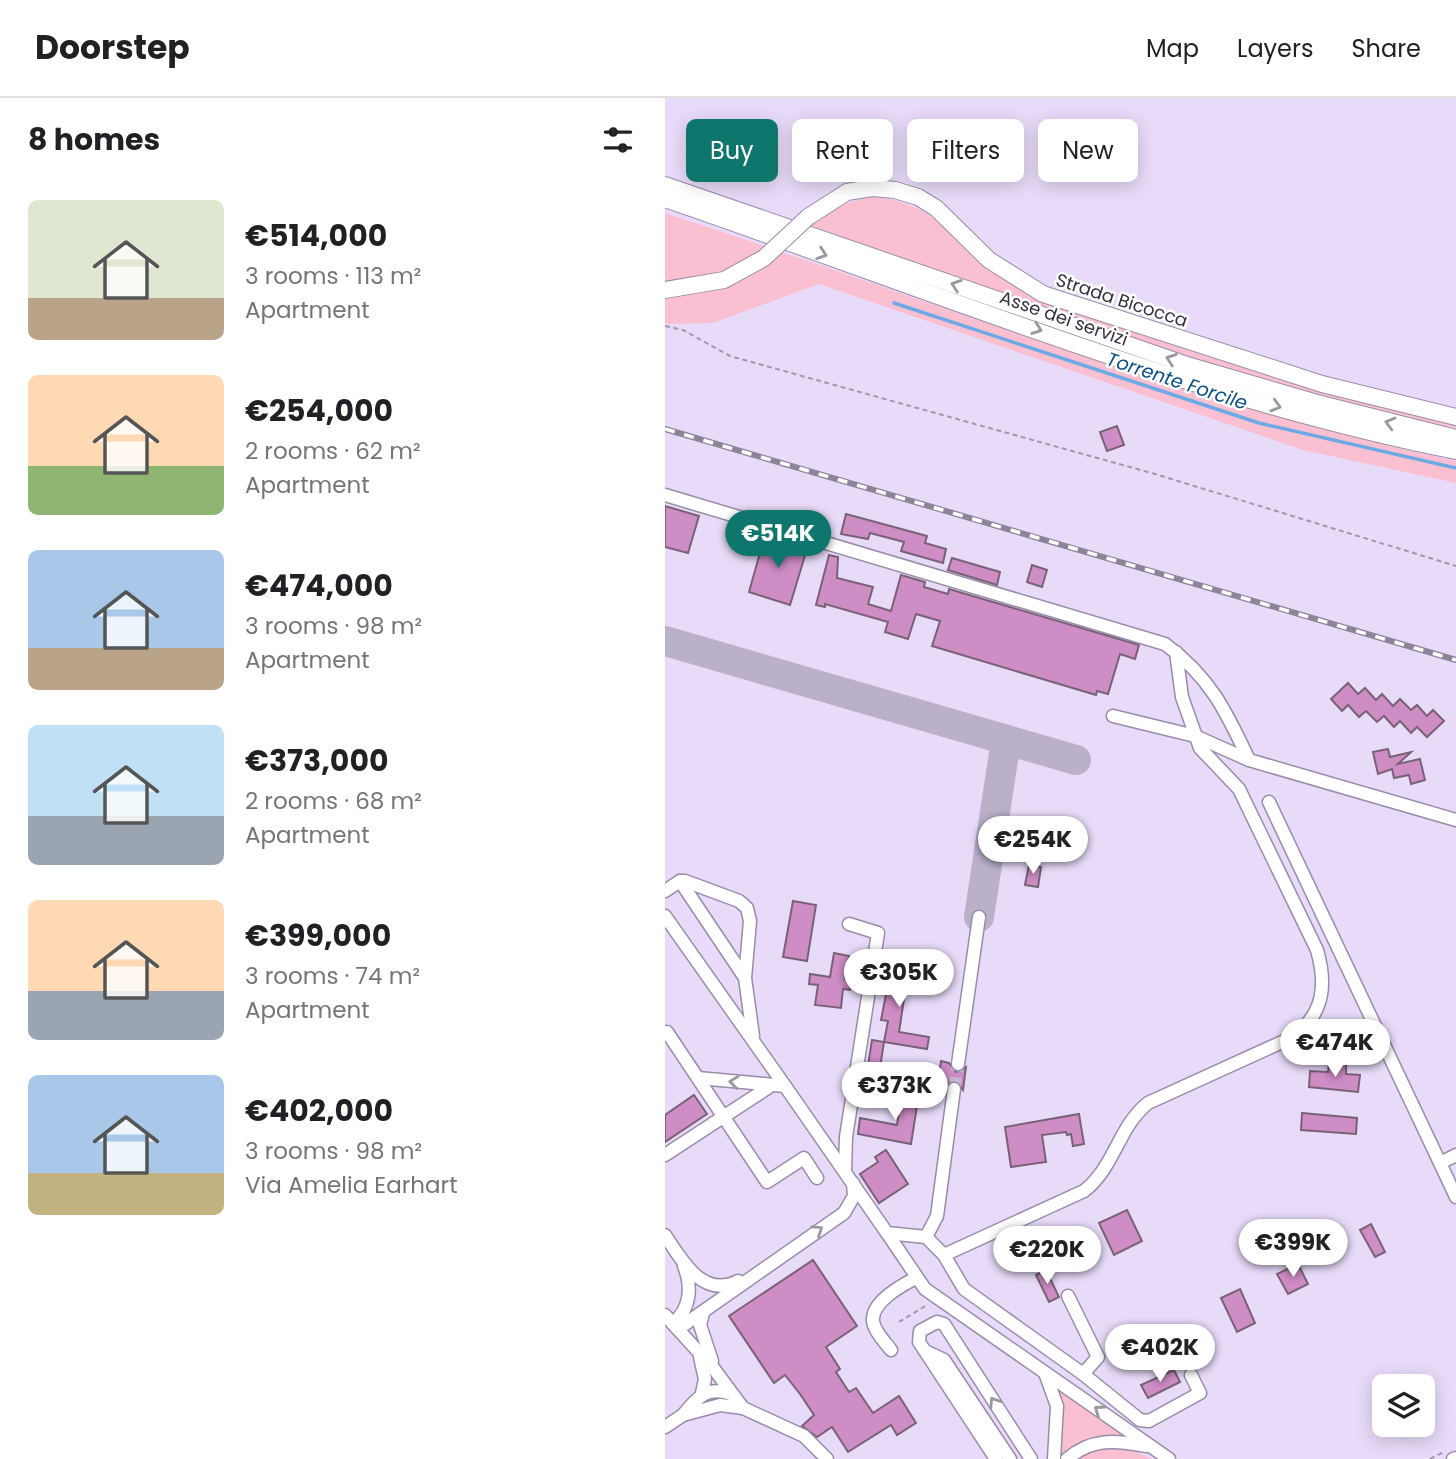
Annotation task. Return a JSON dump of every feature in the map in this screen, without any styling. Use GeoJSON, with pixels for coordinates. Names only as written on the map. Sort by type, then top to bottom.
{"type":"FeatureCollection","features":[{"type":"Feature","properties":{"kind":"main road","name":"Asse dei servizi"},"geometry":{"type":"LineString","coordinates":[[665,185],[1190,366],[1317,403],[1456,438]]}},
{"type":"Feature","properties":{"kind":"main road","name":"Strada Bicocca"},"geometry":{"type":"LineString","coordinates":[[665,290],[724,280],[764,258],[808,216],[847,192],[871,188],[895,190],[918,197],[936,208],[989,260],[1043,294],[1322,384],[1456,416]]}},
{"type":"Feature","properties":{"kind":"main road","name":"Asse dei servizi"},"geometry":{"type":"LineString","coordinates":[[665,199],[1186,380],[1313,417],[1456,452]]}},
{"type":"Feature","properties":{"kind":"street"},"geometry":{"type":"LineString","coordinates":[[665,205],[709,221],[736,223]]}},
{"type":"Feature","properties":{"kind":"street"},"geometry":{"type":"LineString","coordinates":[[665,495],[1151,639],[1177,652],[1202,674],[1219,698],[1249,760]]}},
{"type":"Feature","properties":{"kind":"street"},"geometry":{"type":"LineString","coordinates":[[944,1255],[1084,1191],[1098,1180],[1110,1164],[1124,1129],[1135,1113],[1148,1103],[1293,1037],[1316,1014],[1324,991],[1324,973],[1317,950],[1239,789],[1218,765],[1205,755],[1195,736],[1182,697],[1177,652]]}},
{"type":"Feature","properties":{"kind":"street"},"geometry":{"type":"LineString","coordinates":[[1113,716],[1195,736],[1249,760],[1456,820]]}},
{"type":"Feature","properties":{"kind":"street"},"geometry":{"type":"LineString","coordinates":[[1269,802],[1456,1197]]}},
{"type":"Feature","properties":{"kind":"street"},"geometry":{"type":"LineString","coordinates":[[665,891],[680,881]]}},
{"type":"Feature","properties":{"kind":"street"},"geometry":{"type":"LineString","coordinates":[[680,881],[739,901],[747,908],[751,921],[745,978],[753,1036],[925,1289],[1169,1459]]}},
{"type":"Feature","properties":{"kind":"street"},"geometry":{"type":"LineString","coordinates":[[680,881],[745,978]]}},
{"type":"Feature","properties":{"kind":"street"},"geometry":{"type":"LineString","coordinates":[[665,916],[744,1031],[753,1036]]}},
{"type":"Feature","properties":{"kind":"street"},"geometry":{"type":"LineString","coordinates":[[958,1064],[979,917]]}},
{"type":"Feature","properties":{"kind":"street"},"geometry":{"type":"LineString","coordinates":[[845,1171],[846,1137],[878,933],[849,924]]}},
{"type":"Feature","properties":{"kind":"street"},"geometry":{"type":"LineString","coordinates":[[667,1032],[767,1182],[804,1158],[817,1178]]}},
{"type":"Feature","properties":{"kind":"street"},"geometry":{"type":"LineString","coordinates":[[698,1078],[769,1087],[785,1086]]}},
{"type":"Feature","properties":{"kind":"street"},"geometry":{"type":"LineString","coordinates":[[665,1155],[769,1087]]}},
{"type":"Feature","properties":{"kind":"street"},"geometry":{"type":"LineString","coordinates":[[926,1237],[937,1216],[954,1089]]}},
{"type":"Feature","properties":{"kind":"street"},"geometry":{"type":"LineString","coordinates":[[823,1138],[833,1144],[846,1137]]}},
{"type":"Feature","properties":{"kind":"street"},"geometry":{"type":"LineString","coordinates":[[1440,1163],[1456,1155]]}},
{"type":"Feature","properties":{"kind":"street"},"geometry":{"type":"LineString","coordinates":[[672,1322],[703,1313],[764,1267],[844,1213],[854,1196],[853,1182]]}},
{"type":"Feature","properties":{"kind":"street"},"geometry":{"type":"LineString","coordinates":[[844,1213],[866,1211],[878,1220]]}},
{"type":"Feature","properties":{"kind":"street"},"geometry":{"type":"LineString","coordinates":[[887,1233],[926,1237],[944,1255],[964,1289],[1083,1374],[1140,1420],[1150,1420],[1200,1393],[1191,1375]]}},
{"type":"Feature","properties":{"kind":"street"},"geometry":{"type":"LineString","coordinates":[[665,1235],[683,1262],[688,1277],[685,1311],[672,1322]]}},
{"type":"Feature","properties":{"kind":"street"},"geometry":{"type":"LineString","coordinates":[[683,1262],[711,1286],[721,1288],[764,1267]]}},
{"type":"Feature","properties":{"kind":"street"},"geometry":{"type":"LineString","coordinates":[[891,1350],[873,1322],[874,1313],[895,1290],[916,1278]]}},
{"type":"Feature","properties":{"kind":"street"},"geometry":{"type":"LineString","coordinates":[[1068,1296],[1098,1357],[1083,1374]]}},
{"type":"Feature","properties":{"kind":"street"},"geometry":{"type":"LineString","coordinates":[[703,1313],[700,1325],[719,1384],[708,1408]]}},
{"type":"Feature","properties":{"kind":"street"},"geometry":{"type":"LineString","coordinates":[[672,1322],[719,1384],[733,1395],[743,1408]]}},
{"type":"Feature","properties":{"kind":"street"},"geometry":{"type":"LineString","coordinates":[[996,1459],[919,1342],[920,1331],[937,1322],[944,1324],[1031,1459]]}},
{"type":"Feature","properties":{"kind":"street"},"geometry":{"type":"LineString","coordinates":[[694,1348],[705,1368],[702,1393]]}},
{"type":"Feature","properties":{"kind":"street"},"geometry":{"type":"LineString","coordinates":[[925,1351],[944,1360],[1010,1459]]}},
{"type":"Feature","properties":{"kind":"street"},"geometry":{"type":"LineString","coordinates":[[1045,1373],[1057,1406],[1053,1459]]}},
{"type":"Feature","properties":{"kind":"street"},"geometry":{"type":"LineString","coordinates":[[684,1415],[702,1393],[719,1384]]}},
{"type":"Feature","properties":{"kind":"street"},"geometry":{"type":"LineString","coordinates":[[665,1427],[684,1415],[720,1405],[743,1408],[804,1436],[827,1459]]}},
{"type":"Feature","properties":{"kind":"street"},"geometry":{"type":"LineString","coordinates":[[1067,1459],[1094,1443],[1110,1440],[1153,1448]]}},
{"type":"Feature","properties":{"kind":"path"},"geometry":{"type":"LineString","coordinates":[[665,327],[683,330],[730,356],[1155,474],[1456,566]]}},
{"type":"Feature","properties":{"kind":"shaded area"},"geometry":{"type":"Polygon","coordinates":[[[872,197],[916,208],[933,218],[1012,284],[1060,307],[1222,361],[1456,424],[1456,428],[1292,388],[1210,364],[810,225],[839,207],[872,197]]]}},
{"type":"Feature","properties":{"kind":"shaded area"},"geometry":{"type":"Polygon","coordinates":[[[665,213],[1156,379],[1255,410],[1456,461],[1456,483],[1303,450],[819,284],[713,323],[665,324],[665,299],[736,284],[769,264],[665,285],[665,213]]]}},
{"type":"Feature","properties":{"kind":"shaded area"},"geometry":{"type":"Polygon","coordinates":[[[1055,1383],[1126,1437],[1105,1436],[1058,1459],[1064,1427],[1055,1383]]]}},
{"type":"Feature","properties":{"kind":"shaded area"},"geometry":{"type":"Polygon","coordinates":[[[1122,1447],[1153,1459],[1076,1459],[1096,1449],[1122,1447]]]}},
{"type":"Feature","properties":{"kind":"building"},"geometry":{"type":"Polygon","coordinates":[[[1117,426],[1124,445],[1107,451],[1100,432],[1117,426]]]}},
{"type":"Feature","properties":{"kind":"building"},"geometry":{"type":"Polygon","coordinates":[[[665,506],[699,516],[688,553],[665,547],[665,506]]]}},
{"type":"Feature","properties":{"kind":"building"},"geometry":{"type":"Polygon","coordinates":[[[846,514],[927,536],[925,543],[946,549],[943,563],[901,551],[904,542],[870,533],[868,539],[841,534],[846,514]]]}},
{"type":"Feature","properties":{"kind":"building"},"geometry":{"type":"Polygon","coordinates":[[[765,535],[807,549],[790,605],[749,592],[765,535]]]}},
{"type":"Feature","properties":{"kind":"building"},"geometry":{"type":"Polygon","coordinates":[[[829,555],[838,557],[837,578],[873,587],[868,604],[891,611],[901,575],[925,582],[924,587],[948,594],[949,589],[1139,645],[1135,659],[1120,654],[1108,694],[1097,691],[1096,695],[932,646],[940,621],[916,614],[908,639],[885,632],[888,622],[825,604],[825,607],[816,605],[829,555]]]}},
{"type":"Feature","properties":{"kind":"building"},"geometry":{"type":"Polygon","coordinates":[[[952,558],[1000,572],[997,585],[948,570],[952,558]]]}},
{"type":"Feature","properties":{"kind":"building"},"geometry":{"type":"Polygon","coordinates":[[[1032,565],[1047,570],[1042,587],[1027,582],[1032,565]]]}},
{"type":"Feature","properties":{"kind":"building"},"geometry":{"type":"Polygon","coordinates":[[[1348,683],[1358,694],[1365,688],[1376,700],[1382,694],[1393,706],[1400,699],[1411,710],[1417,705],[1427,716],[1433,710],[1444,721],[1427,737],[1417,727],[1411,733],[1400,721],[1394,727],[1384,716],[1377,722],[1366,711],[1359,717],[1348,705],[1342,711],[1331,699],[1348,683]]]}},
{"type":"Feature","properties":{"kind":"building"},"geometry":{"type":"Polygon","coordinates":[[[1388,749],[1390,757],[1411,752],[1398,764],[1420,759],[1425,780],[1411,784],[1409,775],[1394,778],[1392,769],[1378,774],[1373,752],[1388,749]]]}},
{"type":"Feature","properties":{"kind":"building"},"geometry":{"type":"Polygon","coordinates":[[[1029,865],[1041,867],[1038,887],[1025,885],[1029,865]]]}},
{"type":"Feature","properties":{"kind":"building"},"geometry":{"type":"Polygon","coordinates":[[[793,901],[816,905],[807,961],[783,957],[793,901]]]}},
{"type":"Feature","properties":{"kind":"building"},"geometry":{"type":"Polygon","coordinates":[[[834,953],[849,956],[845,979],[852,980],[850,990],[843,989],[841,1008],[815,1005],[818,985],[809,984],[810,974],[830,977],[834,953]]]}},
{"type":"Feature","properties":{"kind":"building"},"geometry":{"type":"Polygon","coordinates":[[[892,964],[913,968],[910,987],[906,986],[899,1032],[929,1037],[927,1049],[884,1042],[888,1021],[881,1020],[892,964]]]}},
{"type":"Feature","properties":{"kind":"building"},"geometry":{"type":"Polygon","coordinates":[[[872,1040],[884,1042],[876,1093],[864,1091],[872,1040]]]}},
{"type":"Feature","properties":{"kind":"building"},"geometry":{"type":"Polygon","coordinates":[[[941,1061],[949,1063],[956,1072],[966,1067],[963,1090],[956,1081],[950,1081],[945,1087],[937,1086],[941,1061]]]}},
{"type":"Feature","properties":{"kind":"building"},"geometry":{"type":"Polygon","coordinates":[[[1329,1063],[1346,1065],[1346,1074],[1360,1075],[1358,1092],[1309,1087],[1310,1071],[1328,1072],[1329,1063]]]}},
{"type":"Feature","properties":{"kind":"building"},"geometry":{"type":"Polygon","coordinates":[[[902,1091],[919,1093],[911,1144],[858,1134],[860,1118],[897,1125],[902,1091]]]}},
{"type":"Feature","properties":{"kind":"building"},"geometry":{"type":"Polygon","coordinates":[[[694,1095],[707,1114],[665,1142],[665,1115],[694,1095]]]}},
{"type":"Feature","properties":{"kind":"building"},"geometry":{"type":"Polygon","coordinates":[[[1302,1113],[1357,1118],[1356,1134],[1301,1130],[1302,1113]]]}},
{"type":"Feature","properties":{"kind":"building"},"geometry":{"type":"Polygon","coordinates":[[[1079,1114],[1084,1144],[1073,1146],[1071,1134],[1067,1135],[1066,1132],[1042,1135],[1046,1162],[1011,1167],[1005,1127],[1079,1114]]]}},
{"type":"Feature","properties":{"kind":"building"},"geometry":{"type":"Polygon","coordinates":[[[886,1150],[908,1184],[879,1203],[860,1174],[878,1162],[875,1157],[886,1150]]]}},
{"type":"Feature","properties":{"kind":"building"},"geometry":{"type":"Polygon","coordinates":[[[1127,1210],[1142,1241],[1114,1255],[1099,1223],[1127,1210]]]}},
{"type":"Feature","properties":{"kind":"building"},"geometry":{"type":"Polygon","coordinates":[[[1371,1224],[1385,1252],[1375,1257],[1360,1230],[1371,1224]]]}},
{"type":"Feature","properties":{"kind":"building"},"geometry":{"type":"Polygon","coordinates":[[[813,1260],[857,1326],[826,1347],[840,1369],[836,1372],[849,1392],[856,1388],[873,1413],[899,1396],[916,1423],[897,1435],[891,1425],[848,1452],[832,1427],[817,1437],[802,1426],[814,1415],[785,1375],[774,1383],[729,1316],[813,1260]]]}},
{"type":"Feature","properties":{"kind":"building"},"geometry":{"type":"Polygon","coordinates":[[[1298,1264],[1308,1284],[1288,1294],[1277,1274],[1298,1264]]]}},
{"type":"Feature","properties":{"kind":"building"},"geometry":{"type":"Polygon","coordinates":[[[1046,1270],[1059,1297],[1049,1302],[1036,1275],[1046,1270]]]}},
{"type":"Feature","properties":{"kind":"building"},"geometry":{"type":"Polygon","coordinates":[[[1240,1289],[1255,1323],[1237,1332],[1221,1298],[1240,1289]]]}},
{"type":"Feature","properties":{"kind":"building"},"geometry":{"type":"Polygon","coordinates":[[[1174,1370],[1180,1382],[1148,1398],[1141,1385],[1174,1370]]]}},
{"type":"Feature","properties":{"kind":"waterway","name":"Torrente Forcile"},"geometry":{"type":"LineString","coordinates":[[894,303],[1259,423],[1456,468]]}},
{"type":"Feature","properties":{"kind":"taxiway"},"geometry":{"type":"LineString","coordinates":[[665,641],[1076,760]]}},
{"type":"Feature","properties":{"kind":"taxiway"},"geometry":{"type":"LineString","coordinates":[[979,917],[1006,740]]}},
{"type":"Feature","properties":{"kind":"tunnel"},"geometry":{"type":"LineString","coordinates":[[954,1089],[958,1064]]}},
{"type":"Feature","properties":{"kind":"railway"},"geometry":{"type":"LineString","coordinates":[[665,429],[1456,660]]}}]}
